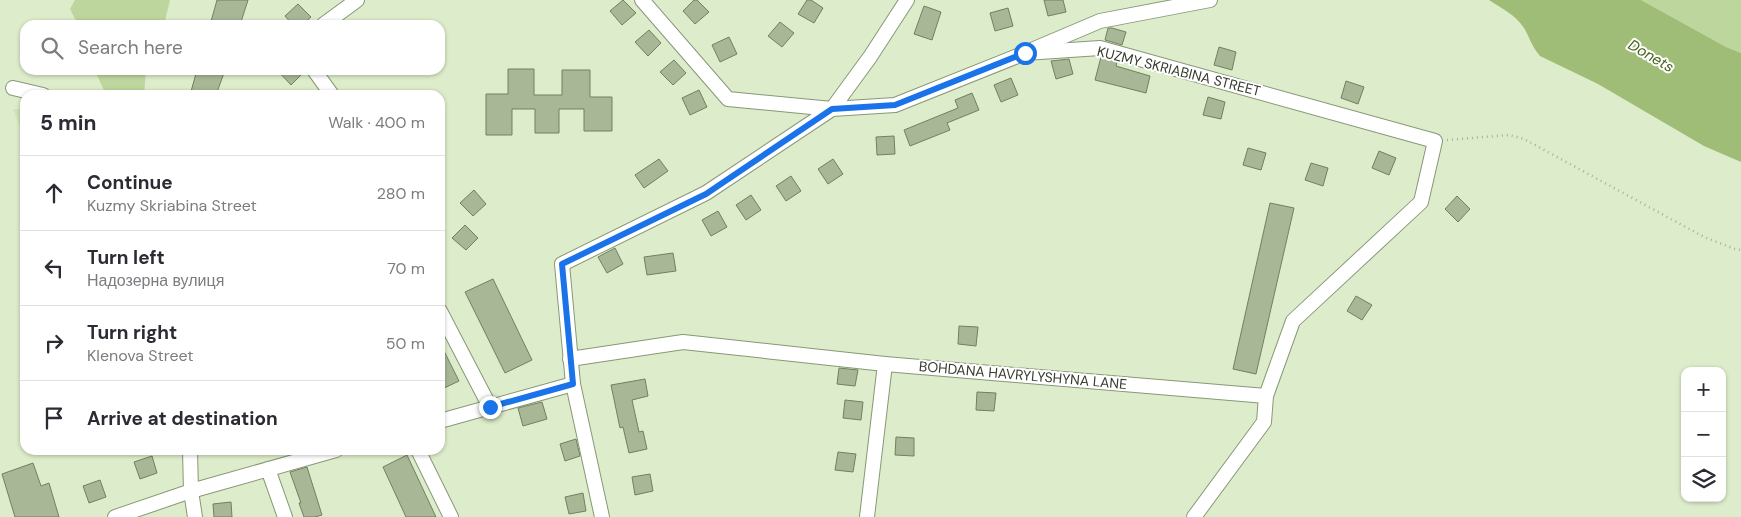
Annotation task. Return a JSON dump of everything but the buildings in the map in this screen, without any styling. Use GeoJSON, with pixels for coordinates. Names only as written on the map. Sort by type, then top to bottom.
{"type":"FeatureCollection","features":[{"type":"Feature","properties":{"kind":"street"},"geometry":{"type":"LineString","coordinates":[[330,20],[357,0]]}},
{"type":"Feature","properties":{"kind":"street","name":"KUZMY SKRIABINA STREET"},"geometry":{"type":"LineString","coordinates":[[642,0],[728,99],[832,109],[895,105],[1025,53],[1100,48],[1436,141]]}},
{"type":"Feature","properties":{"kind":"street"},"geometry":{"type":"LineString","coordinates":[[602,517],[573,384],[562,264],[706,194],[832,109],[870,58],[907,0]]}},
{"type":"Feature","properties":{"kind":"street"},"geometry":{"type":"LineString","coordinates":[[1025,53],[1100,21],[1210,0]]}},
{"type":"Feature","properties":{"kind":"street"},"geometry":{"type":"LineString","coordinates":[[318,75],[328,90]]}},
{"type":"Feature","properties":{"kind":"street"},"geometry":{"type":"LineString","coordinates":[[13,88],[22,90]]}},
{"type":"Feature","properties":{"kind":"street"},"geometry":{"type":"LineString","coordinates":[[1194,517],[1264,422],[1266,396],[1293,321],[1421,202],[1436,141]]}},
{"type":"Feature","properties":{"kind":"street"},"geometry":{"type":"LineString","coordinates":[[445,321],[490,407]]}},
{"type":"Feature","properties":{"kind":"street","name":"BOHDANA HAVRYLYSHYNA LANE"},"geometry":{"type":"LineString","coordinates":[[570,359],[683,342],[885,364],[1266,396]]}},
{"type":"Feature","properties":{"kind":"street"},"geometry":{"type":"LineString","coordinates":[[867,517],[885,364]]}},
{"type":"Feature","properties":{"kind":"street"},"geometry":{"type":"LineString","coordinates":[[445,420],[573,384]]}},
{"type":"Feature","properties":{"kind":"street"},"geometry":{"type":"LineString","coordinates":[[190,455],[191,491],[195,517]]}},
{"type":"Feature","properties":{"kind":"street"},"geometry":{"type":"LineString","coordinates":[[115,517],[191,491],[318,455]]}},
{"type":"Feature","properties":{"kind":"street"},"geometry":{"type":"LineString","coordinates":[[420,455],[451,517]]}},
{"type":"Feature","properties":{"kind":"street"},"geometry":{"type":"LineString","coordinates":[[268,469],[284,517]]}},
{"type":"Feature","properties":{"kind":"path"},"geometry":{"type":"LineString","coordinates":[[1436,141],[1509,135],[1524,140],[1704,236],[1741,250]]}},
{"type":"Feature","properties":{"kind":"shaded area"},"geometry":{"type":"Polygon","coordinates":[[[75,0],[170,0],[165,20],[76,20],[70,9],[75,0]]]}},
{"type":"Feature","properties":{"kind":"shaded area"},"geometry":{"type":"Polygon","coordinates":[[[1641,0],[1741,0],[1741,53],[1726,47],[1641,0]]]}},
{"type":"Feature","properties":{"kind":"shaded area"},"geometry":{"type":"Polygon","coordinates":[[[97,75],[146,75],[144,90],[104,90],[97,75]]]}},
{"type":"Feature","properties":{"kind":"shaded area"},"geometry":{"type":"Polygon","coordinates":[[[13,109],[20,109],[20,127],[13,109]]]}},
{"type":"Feature","properties":{"kind":"water","name":"Donets"},"geometry":{"type":"Polygon","coordinates":[[[1489,0],[1641,0],[1726,47],[1741,53],[1741,162],[1704,146],[1598,84],[1540,56],[1521,23],[1489,0]]]}},
{"type":"Feature","properties":{"kind":"route"},"geometry":{"type":"LineString","coordinates":[[490,407],[573,384],[562,264],[706,194],[832,109],[895,105],[1025,53]]}}]}
